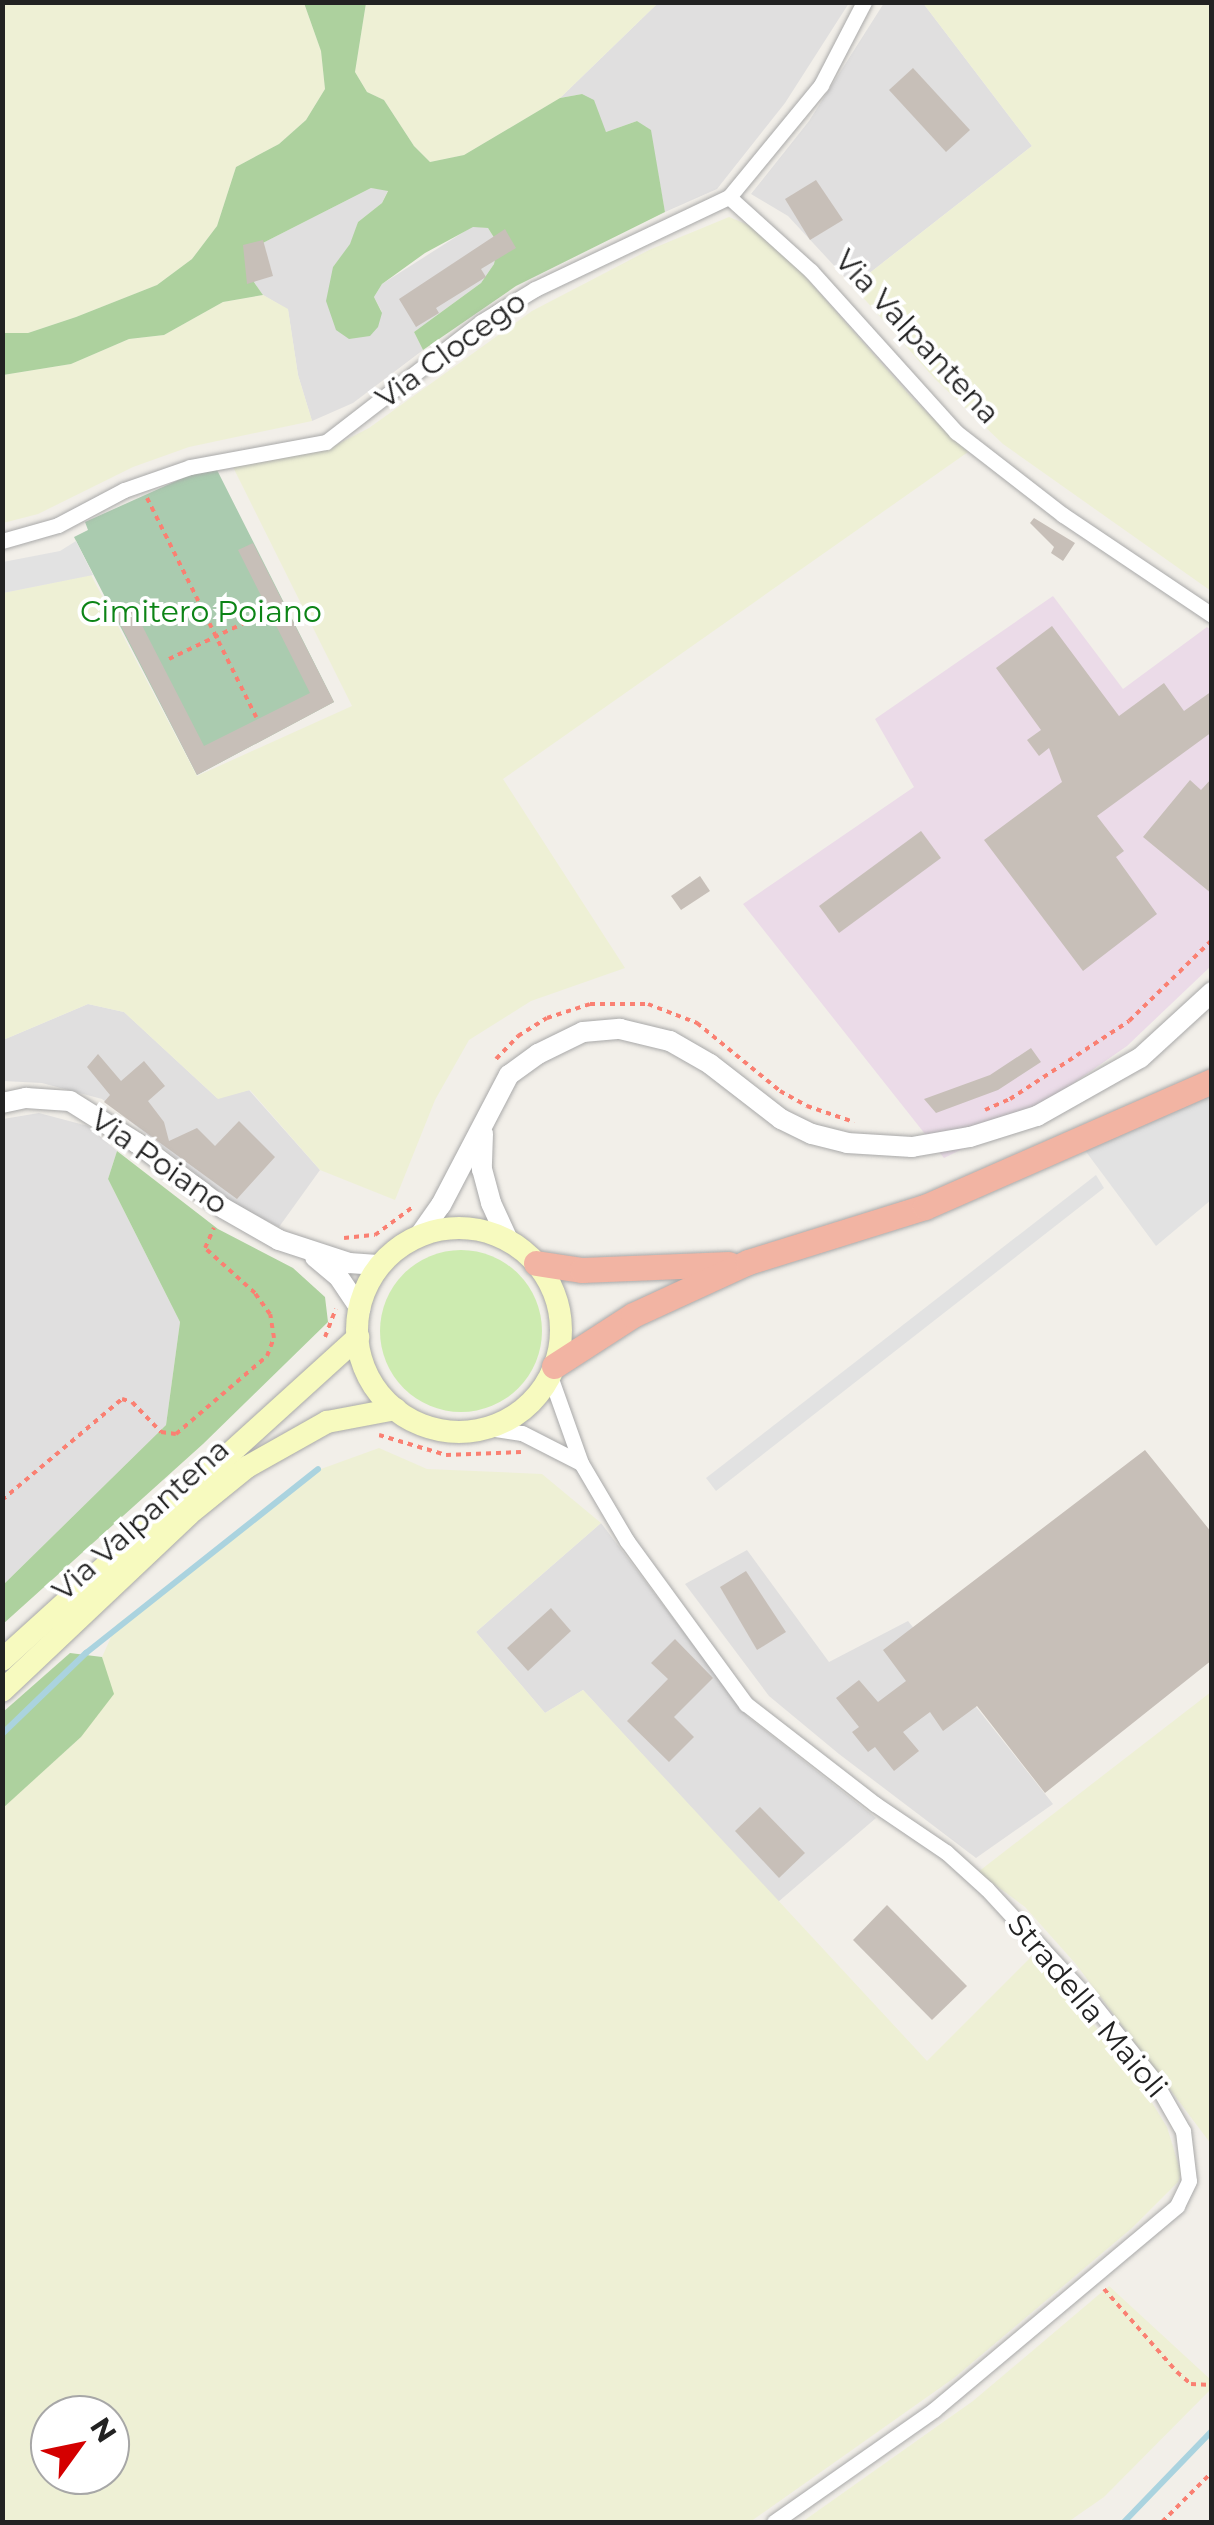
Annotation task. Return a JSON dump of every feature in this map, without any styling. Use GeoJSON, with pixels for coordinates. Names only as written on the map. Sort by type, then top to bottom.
{"type":"FeatureCollection","features":[{"type":"Feature","properties":{"kind":"highway"},"geometry":{"type":"LineString","coordinates":[[552,1371],[632,1315],[748,1262],[924,1207],[1212,1081]]}},
{"type":"Feature","properties":{"kind":"highway"},"geometry":{"type":"LineString","coordinates":[[536,1263],[582,1270],[657,1270],[748,1262]]}},
{"type":"Feature","properties":{"kind":"main road"},"geometry":{"type":"LineString","coordinates":[[464,1228],[508,1240],[536,1263],[560,1312],[561,1336],[552,1371],[525,1408],[489,1428],[450,1432],[412,1420],[396,1409],[370,1377],[358,1337],[360,1308],[381,1265],[419,1236],[464,1228]]}},
{"type":"Feature","properties":{"kind":"main road","name":"Via Valpantena"},"geometry":{"type":"LineString","coordinates":[[2,1660],[358,1337]]}},
{"type":"Feature","properties":{"kind":"main road","name":"Via Valpantena"},"geometry":{"type":"LineString","coordinates":[[2,1691],[189,1514],[247,1467],[327,1422],[396,1409]]}},
{"type":"Feature","properties":{"kind":"street","name":"Via Clocego"},"geometry":{"type":"LineString","coordinates":[[2,541],[58,525],[124,490],[190,467],[326,442],[480,322],[535,290],[729,197],[821,85],[864,2]]}},
{"type":"Feature","properties":{"kind":"street","name":"Via Valpantena"},"geometry":{"type":"LineString","coordinates":[[729,197],[811,272],[956,432],[1063,515],[1212,615]]}},
{"type":"Feature","properties":{"kind":"street"},"geometry":{"type":"LineString","coordinates":[[419,1236],[484,1127],[509,1075],[538,1054],[583,1032],[620,1028],[670,1041],[710,1064],[781,1119],[812,1134],[847,1144],[912,1147],[970,1137],[1037,1116],[1140,1058],[1212,992]]}},
{"type":"Feature","properties":{"kind":"street","name":"Via Poiano"},"geometry":{"type":"LineString","coordinates":[[2,1103],[26,1098],[70,1101],[136,1143],[223,1208],[309,1253],[338,1276],[360,1308]]}},
{"type":"Feature","properties":{"kind":"street"},"geometry":{"type":"LineString","coordinates":[[484,1127],[482,1168],[508,1240]]}},
{"type":"Feature","properties":{"kind":"street","name":"Via Poiano"},"geometry":{"type":"LineString","coordinates":[[309,1253],[381,1265]]}},
{"type":"Feature","properties":{"kind":"street","name":"Stradella Maioli"},"geometry":{"type":"LineString","coordinates":[[552,1371],[580,1463],[627,1541],[746,1704],[974,1877],[1094,2004],[1154,2080],[1183,2131],[1189,2181],[1177,2206],[934,2410],[774,2522]]}},
{"type":"Feature","properties":{"kind":"street"},"geometry":{"type":"LineString","coordinates":[[489,1428],[522,1433],[580,1463]]}},
{"type":"Feature","properties":{"kind":"path"},"geometry":{"type":"LineString","coordinates":[[133,505],[148,498],[256,717]]}},
{"type":"Feature","properties":{"kind":"path"},"geometry":{"type":"LineString","coordinates":[[169,659],[265,612]]}},
{"type":"Feature","properties":{"kind":"path"},"geometry":{"type":"LineString","coordinates":[[2,1500],[122,1398],[132,1402],[161,1432],[176,1434],[267,1356],[274,1325],[265,1304],[205,1248],[223,1208]]}},
{"type":"Feature","properties":{"kind":"path"},"geometry":{"type":"LineString","coordinates":[[324,1339],[336,1307],[330,1294]]}},
{"type":"Feature","properties":{"kind":"path"},"geometry":{"type":"LineString","coordinates":[[377,1434],[446,1455],[520,1452],[536,1456]]}},
{"type":"Feature","properties":{"kind":"path"},"geometry":{"type":"LineString","coordinates":[[1094,2278],[1176,2372],[1191,2384],[1212,2385]]}},
{"type":"Feature","properties":{"kind":"path"},"geometry":{"type":"LineString","coordinates":[[1162,2522],[1212,2472]]}},
{"type":"Feature","properties":{"kind":"shaded area"},"geometry":{"type":"Polygon","coordinates":[[[658,3],[849,3],[785,103],[717,189],[665,212],[650,130],[637,121],[606,132],[582,94],[560,98],[658,3]]]}},
{"type":"Feature","properties":{"kind":"shaded area"},"geometry":{"type":"Polygon","coordinates":[[[884,3],[923,3],[1032,146],[853,286],[788,216],[751,194],[809,121],[884,3]]]}},
{"type":"Feature","properties":{"kind":"shaded area"},"geometry":{"type":"Polygon","coordinates":[[[371,188],[388,190],[382,203],[358,222],[351,244],[333,267],[382,312],[374,297],[382,284],[473,226],[488,228],[498,244],[494,264],[481,283],[414,332],[423,350],[353,403],[312,421],[298,375],[288,310],[263,295],[249,275],[253,248],[371,188]]]}},
{"type":"Feature","properties":{"kind":"shaded area"},"geometry":{"type":"Polygon","coordinates":[[[76,541],[93,575],[3,593],[3,562],[60,551],[76,541]]]}},
{"type":"Feature","properties":{"kind":"shaded area"},"geometry":{"type":"Polygon","coordinates":[[[1053,596],[1123,689],[1207,627],[1211,630],[1211,966],[1127,1046],[1019,1121],[944,1158],[743,904],[914,787],[875,719],[1053,596]]]}},
{"type":"Feature","properties":{"kind":"shaded area"},"geometry":{"type":"Polygon","coordinates":[[[88,1004],[124,1012],[217,1098],[249,1090],[320,1170],[279,1227],[234,1204],[102,1099],[42,1083],[3,1081],[3,1040],[88,1004]]]}},
{"type":"Feature","properties":{"kind":"shaded area"},"geometry":{"type":"Polygon","coordinates":[[[1211,1095],[1211,1200],[1156,1246],[1084,1149],[1211,1095]]]}},
{"type":"Feature","properties":{"kind":"shaded area"},"geometry":{"type":"Polygon","coordinates":[[[39,1113],[88,1126],[117,1151],[108,1179],[180,1322],[166,1425],[3,1585],[3,1119],[39,1113]]]}},
{"type":"Feature","properties":{"kind":"shaded area"},"geometry":{"type":"Polygon","coordinates":[[[1096,1175],[1104,1188],[716,1491],[706,1478],[1096,1175]]]}},
{"type":"Feature","properties":{"kind":"shaded area"},"geometry":{"type":"Polygon","coordinates":[[[601,1523],[748,1717],[876,1818],[778,1902],[583,1690],[545,1713],[476,1632],[601,1523]]]}},
{"type":"Feature","properties":{"kind":"shaded area"},"geometry":{"type":"Polygon","coordinates":[[[747,1550],[829,1662],[908,1621],[1053,1804],[976,1858],[769,1696],[685,1584],[747,1550]]]}},
{"type":"Feature","properties":{"kind":"green space"},"geometry":{"type":"Polygon","coordinates":[[[2,3],[304,3],[321,51],[325,89],[306,120],[279,144],[236,167],[217,226],[192,259],[157,285],[76,317],[28,333],[3,333],[2,3]]]}},
{"type":"Feature","properties":{"kind":"green space"},"geometry":{"type":"Polygon","coordinates":[[[304,3],[366,3],[355,72],[367,92],[384,100],[414,146],[430,162],[464,155],[560,98],[582,94],[594,100],[606,132],[637,121],[651,130],[665,212],[516,286],[423,350],[414,332],[481,283],[494,264],[498,244],[488,228],[473,227],[425,253],[382,284],[374,297],[382,313],[378,327],[370,336],[349,339],[336,330],[326,301],[333,267],[350,244],[358,222],[382,203],[388,191],[371,188],[253,248],[249,275],[263,295],[223,302],[164,335],[129,339],[71,364],[3,375],[3,333],[28,333],[76,317],[157,285],[192,259],[217,226],[236,167],[279,144],[306,120],[325,89],[321,51],[304,3]]]}},
{"type":"Feature","properties":{"kind":"green space"},"geometry":{"type":"Polygon","coordinates":[[[366,3],[658,3],[560,98],[464,155],[430,162],[414,146],[384,100],[367,92],[355,72],[366,3]]]}},
{"type":"Feature","properties":{"kind":"green space"},"geometry":{"type":"Polygon","coordinates":[[[923,3],[1211,3],[1211,591],[1003,444],[934,378],[853,286],[1032,146],[923,3]]]}},
{"type":"Feature","properties":{"kind":"green space"},"geometry":{"type":"Polygon","coordinates":[[[729,217],[751,226],[801,272],[913,399],[968,452],[503,779],[625,968],[531,1001],[469,1040],[435,1100],[395,1200],[320,1170],[250,1090],[218,1099],[124,1012],[88,1004],[3,1040],[3,593],[91,575],[197,776],[352,706],[231,463],[334,446],[369,428],[532,311],[649,250],[729,217]]]}},
{"type":"Feature","properties":{"kind":"green space"},"geometry":{"type":"Polygon","coordinates":[[[263,295],[288,309],[298,375],[312,421],[189,447],[133,467],[38,514],[3,523],[3,375],[71,364],[129,339],[164,335],[223,302],[263,295]]]}},
{"type":"Feature","properties":{"kind":"green space","name":"Cimitero Poiano"},"geometry":{"type":"Polygon","coordinates":[[[214,464],[334,702],[197,775],[74,537],[88,530],[85,522],[214,464]]]}},
{"type":"Feature","properties":{"kind":"green space"},"geometry":{"type":"Polygon","coordinates":[[[117,1151],[218,1229],[293,1268],[325,1297],[328,1322],[203,1444],[3,1624],[3,1585],[166,1425],[180,1322],[108,1179],[117,1151]]]}},
{"type":"Feature","properties":{"kind":"green space"},"geometry":{"type":"Polygon","coordinates":[[[461,1250],[492,1256],[518,1274],[536,1300],[542,1331],[536,1362],[518,1388],[492,1406],[461,1412],[430,1406],[404,1388],[386,1362],[380,1331],[386,1300],[404,1274],[430,1256],[461,1250]]]}},
{"type":"Feature","properties":{"kind":"green space"},"geometry":{"type":"Polygon","coordinates":[[[379,1448],[427,1469],[542,1474],[601,1523],[476,1632],[545,1713],[583,1690],[927,2061],[1032,1956],[1082,2009],[1146,2093],[1167,2127],[1181,2173],[1178,2182],[1132,2228],[954,2378],[750,2522],[3,2522],[2,1808],[81,1737],[107,1682],[102,1657],[117,1624],[205,1562],[321,1469],[379,1448]]]}},
{"type":"Feature","properties":{"kind":"green space"},"geometry":{"type":"Polygon","coordinates":[[[70,1653],[102,1657],[114,1694],[81,1737],[3,1808],[3,1712],[70,1653]]]}},
{"type":"Feature","properties":{"kind":"green space"},"geometry":{"type":"Polygon","coordinates":[[[1211,1692],[1211,2144],[1075,1963],[1025,1907],[978,1872],[1211,1692]]]}},
{"type":"Feature","properties":{"kind":"green space"},"geometry":{"type":"Polygon","coordinates":[[[1109,2286],[1211,2380],[1212,2388],[1104,2497],[1068,2522],[802,2522],[973,2401],[1109,2286]]]}},
{"type":"Feature","properties":{"kind":"building"},"geometry":{"type":"Polygon","coordinates":[[[913,68],[970,130],[946,152],[889,90],[913,68]]]}},
{"type":"Feature","properties":{"kind":"building"},"geometry":{"type":"Polygon","coordinates":[[[816,180],[843,220],[810,240],[785,199],[816,180]]]}},
{"type":"Feature","properties":{"kind":"building"},"geometry":{"type":"Polygon","coordinates":[[[505,229],[516,248],[481,269],[486,277],[436,308],[439,313],[416,327],[399,299],[505,229]]]}},
{"type":"Feature","properties":{"kind":"building"},"geometry":{"type":"Polygon","coordinates":[[[263,240],[273,276],[247,284],[243,245],[263,240]]]}},
{"type":"Feature","properties":{"kind":"building"},"geometry":{"type":"Polygon","coordinates":[[[1034,518],[1075,543],[1063,561],[1051,553],[1054,547],[1030,523],[1034,518]]]}},
{"type":"Feature","properties":{"kind":"building"},"geometry":{"type":"Polygon","coordinates":[[[253,543],[334,702],[197,775],[114,612],[131,604],[204,746],[310,693],[238,550],[253,543]]]}},
{"type":"Feature","properties":{"kind":"building"},"geometry":{"type":"Polygon","coordinates":[[[1052,626],[1119,716],[1164,683],[1184,711],[1212,691],[1212,732],[1097,816],[1124,851],[1116,857],[1157,914],[1083,971],[984,840],[1062,782],[1049,748],[1039,756],[1027,740],[1041,730],[996,668],[1052,626]]]}},
{"type":"Feature","properties":{"kind":"building"},"geometry":{"type":"Polygon","coordinates":[[[1212,778],[1212,894],[1143,837],[1190,780],[1201,790],[1212,778]]]}},
{"type":"Feature","properties":{"kind":"building"},"geometry":{"type":"Polygon","coordinates":[[[921,831],[941,858],[839,933],[819,906],[921,831]]]}},
{"type":"Feature","properties":{"kind":"building"},"geometry":{"type":"Polygon","coordinates":[[[700,876],[710,891],[681,910],[671,896],[700,876]]]}},
{"type":"Feature","properties":{"kind":"building"},"geometry":{"type":"Polygon","coordinates":[[[1031,1048],[1041,1062],[998,1090],[936,1113],[924,1099],[990,1075],[1031,1048]]]}},
{"type":"Feature","properties":{"kind":"building"},"geometry":{"type":"Polygon","coordinates":[[[98,1054],[121,1081],[144,1061],[165,1086],[148,1101],[164,1122],[169,1141],[197,1128],[215,1146],[239,1121],[275,1157],[237,1199],[104,1102],[110,1095],[87,1067],[98,1054]]]}},
{"type":"Feature","properties":{"kind":"building"},"geometry":{"type":"Polygon","coordinates":[[[1145,1450],[1212,1533],[1212,1660],[1045,1793],[977,1706],[943,1731],[930,1712],[903,1732],[919,1751],[894,1771],[875,1747],[868,1752],[852,1732],[859,1727],[836,1698],[859,1680],[878,1702],[906,1681],[883,1650],[1145,1450]]]}},
{"type":"Feature","properties":{"kind":"building"},"geometry":{"type":"Polygon","coordinates":[[[746,1571],[786,1632],[757,1650],[720,1587],[746,1571]]]}},
{"type":"Feature","properties":{"kind":"building"},"geometry":{"type":"Polygon","coordinates":[[[551,1608],[571,1631],[528,1671],[507,1648],[551,1608]]]}},
{"type":"Feature","properties":{"kind":"building"},"geometry":{"type":"Polygon","coordinates":[[[675,1639],[713,1678],[674,1717],[694,1737],[669,1762],[627,1721],[668,1679],[651,1663],[675,1639]]]}},
{"type":"Feature","properties":{"kind":"building"},"geometry":{"type":"Polygon","coordinates":[[[760,1807],[805,1853],[779,1878],[735,1831],[760,1807]]]}},
{"type":"Feature","properties":{"kind":"building"},"geometry":{"type":"Polygon","coordinates":[[[887,1905],[967,1986],[932,2020],[853,1940],[887,1905]]]}},
{"type":"Feature","properties":{"kind":"waterway"},"geometry":{"type":"LineString","coordinates":[[2,1734],[86,1653],[318,1469]]}},
{"type":"Feature","properties":{"kind":"waterway"},"geometry":{"type":"LineString","coordinates":[[1124,2522],[1212,2431]]}}]}
